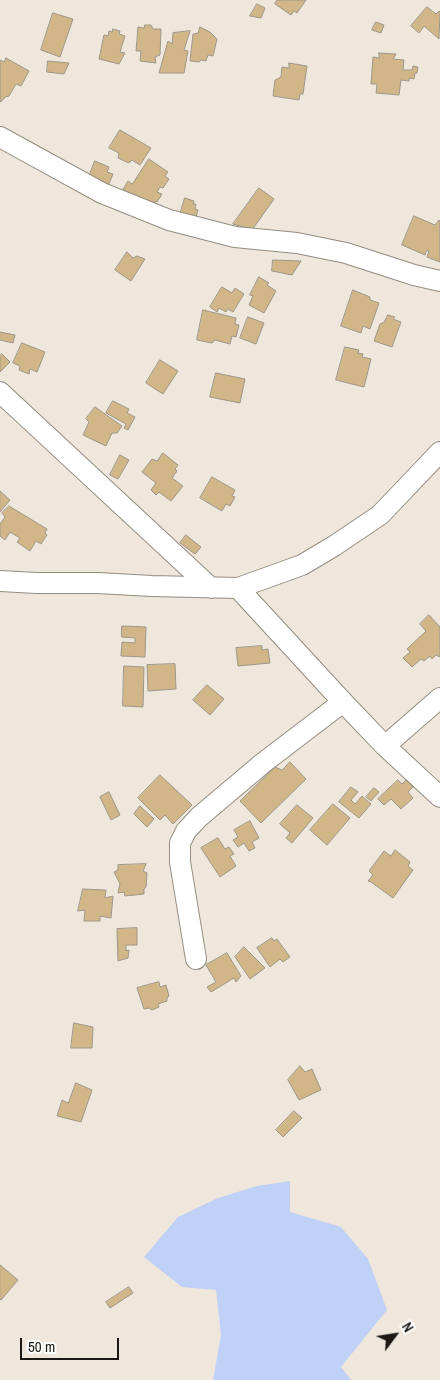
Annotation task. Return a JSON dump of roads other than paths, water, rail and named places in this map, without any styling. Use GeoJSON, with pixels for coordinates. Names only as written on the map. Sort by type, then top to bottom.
{"type":"FeatureCollection","features":[{"type":"Feature","properties":{"kind":"street"},"geometry":{"type":"LineString","coordinates":[[0,137],[102,193],[170,220],[235,237],[297,243],[346,253],[414,275],[440,281]]}},
{"type":"Feature","properties":{"kind":"street"},"geometry":{"type":"LineString","coordinates":[[0,392],[211,588]]}},
{"type":"Feature","properties":{"kind":"street"},"geometry":{"type":"LineString","coordinates":[[0,581],[238,588],[302,564],[334,546],[380,515],[440,452]]}},
{"type":"Feature","properties":{"kind":"street"},"geometry":{"type":"LineString","coordinates":[[238,588],[385,746],[440,797]]}},
{"type":"Feature","properties":{"kind":"street"},"geometry":{"type":"LineString","coordinates":[[385,746],[440,698]]}},
{"type":"Feature","properties":{"kind":"street"},"geometry":{"type":"LineString","coordinates":[[196,959],[180,862],[180,843],[186,832],[200,817],[263,763],[343,702]]}},
{"type":"Feature","properties":{"kind":"water"},"geometry":{"type":"Polygon","coordinates":[[[290,1181],[290,1212],[341,1227],[368,1259],[387,1310],[341,1367],[351,1380],[213,1380],[221,1335],[216,1290],[182,1287],[144,1257],[178,1217],[218,1198],[257,1186],[290,1181]]]}}]}
